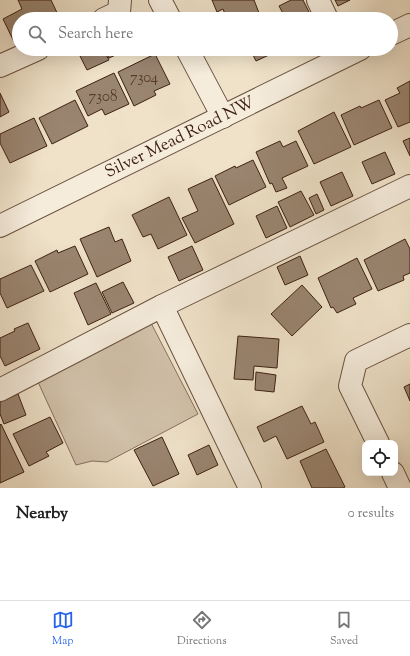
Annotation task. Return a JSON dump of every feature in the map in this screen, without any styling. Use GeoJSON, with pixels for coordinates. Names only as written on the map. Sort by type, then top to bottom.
{"type":"FeatureCollection","features":[{"type":"Feature","properties":{"kind":"street"},"geometry":{"type":"LineString","coordinates":[[119,12],[120,0]]}},
{"type":"Feature","properties":{"kind":"street"},"geometry":{"type":"LineString","coordinates":[[160,0],[166,12]]}},
{"type":"Feature","properties":{"kind":"street"},"geometry":{"type":"LineString","coordinates":[[318,0],[324,12]]}},
{"type":"Feature","properties":{"kind":"street"},"geometry":{"type":"LineString","coordinates":[[398,31],[410,25]]}},
{"type":"Feature","properties":{"kind":"street"},"geometry":{"type":"LineString","coordinates":[[0,66],[22,56]]}},
{"type":"Feature","properties":{"kind":"street"},"geometry":{"type":"LineString","coordinates":[[190,56],[223,117]]}},
{"type":"Feature","properties":{"kind":"street","name":"Silver Mead Road NW"},"geometry":{"type":"LineString","coordinates":[[0,226],[223,117],[340,56]]}},
{"type":"Feature","properties":{"kind":"street"},"geometry":{"type":"LineString","coordinates":[[0,390],[162,306],[410,186]]}},
{"type":"Feature","properties":{"kind":"street"},"geometry":{"type":"LineString","coordinates":[[162,306],[250,488]]}},
{"type":"Feature","properties":{"kind":"street"},"geometry":{"type":"LineString","coordinates":[[377,440],[350,386],[356,361],[410,335]]}},
{"type":"Feature","properties":{"kind":"street"},"geometry":{"type":"LineString","coordinates":[[394,476],[400,488]]}},
{"type":"Feature","properties":{"kind":"shaded area"},"geometry":{"type":"Polygon","coordinates":[[[151,323],[198,414],[107,462],[92,461],[76,465],[38,382],[151,323]]]}},
{"type":"Feature","properties":{"kind":"building"},"geometry":{"type":"Polygon","coordinates":[[[18,0],[51,0],[57,12],[16,12],[22,9],[18,0]]]}},
{"type":"Feature","properties":{"kind":"building"},"geometry":{"type":"Polygon","coordinates":[[[212,0],[254,0],[259,12],[224,12],[223,9],[217,12],[212,0]]]}},
{"type":"Feature","properties":{"kind":"building"},"geometry":{"type":"Polygon","coordinates":[[[291,0],[303,0],[309,12],[282,12],[279,6],[291,0]]]}},
{"type":"Feature","properties":{"kind":"building"},"geometry":{"type":"Polygon","coordinates":[[[335,0],[350,0],[338,6],[335,0]]]}},
{"type":"Feature","properties":{"kind":"building"},"geometry":{"type":"Polygon","coordinates":[[[12,14],[12,38],[3,19],[12,14]]]}},
{"type":"Feature","properties":{"kind":"building"},"geometry":{"type":"Polygon","coordinates":[[[80,56],[107,56],[109,60],[87,70],[80,56]]]}},
{"type":"Feature","properties":{"kind":"building"},"geometry":{"type":"Polygon","coordinates":[[[151,56],[156,56],[170,84],[154,91],[156,95],[134,106],[118,72],[151,56]]]}},
{"type":"Feature","properties":{"kind":"building"},"geometry":{"type":"Polygon","coordinates":[[[254,56],[267,56],[256,61],[254,56]]]}},
{"type":"Feature","properties":{"kind":"building"},"geometry":{"type":"Polygon","coordinates":[[[114,73],[129,104],[105,115],[102,109],[88,116],[76,91],[114,73]]]}},
{"type":"Feature","properties":{"kind":"building"},"geometry":{"type":"Polygon","coordinates":[[[410,81],[410,122],[398,127],[385,100],[400,93],[397,88],[410,81]]]}},
{"type":"Feature","properties":{"kind":"building"},"geometry":{"type":"Polygon","coordinates":[[[0,93],[9,112],[0,117],[0,93]]]}},
{"type":"Feature","properties":{"kind":"building"},"geometry":{"type":"Polygon","coordinates":[[[75,100],[88,126],[52,144],[39,118],[75,100]]]}},
{"type":"Feature","properties":{"kind":"building"},"geometry":{"type":"Polygon","coordinates":[[[379,100],[392,128],[354,145],[341,115],[360,106],[361,108],[379,100]]]}},
{"type":"Feature","properties":{"kind":"building"},"geometry":{"type":"Polygon","coordinates":[[[334,112],[351,147],[314,164],[298,131],[334,112]]]}},
{"type":"Feature","properties":{"kind":"building"},"geometry":{"type":"Polygon","coordinates":[[[34,118],[47,146],[10,163],[0,143],[0,134],[34,118]]]}},
{"type":"Feature","properties":{"kind":"building"},"geometry":{"type":"Polygon","coordinates":[[[410,138],[410,156],[403,141],[410,138]]]}},
{"type":"Feature","properties":{"kind":"building"},"geometry":{"type":"Polygon","coordinates":[[[280,141],[283,147],[296,141],[308,166],[282,178],[287,188],[276,192],[272,183],[270,184],[256,152],[280,141]]]}},
{"type":"Feature","properties":{"kind":"building"},"geometry":{"type":"Polygon","coordinates":[[[385,152],[395,174],[372,184],[362,162],[385,152]]]}},
{"type":"Feature","properties":{"kind":"building"},"geometry":{"type":"Polygon","coordinates":[[[253,160],[266,187],[229,205],[215,176],[235,166],[236,168],[253,160]]]}},
{"type":"Feature","properties":{"kind":"building"},"geometry":{"type":"Polygon","coordinates":[[[342,172],[353,196],[331,206],[320,182],[342,172]]]}},
{"type":"Feature","properties":{"kind":"building"},"geometry":{"type":"Polygon","coordinates":[[[212,178],[234,224],[195,243],[182,218],[198,211],[188,189],[212,178]]]}},
{"type":"Feature","properties":{"kind":"building"},"geometry":{"type":"Polygon","coordinates":[[[301,191],[314,215],[290,227],[278,202],[301,191]]]}},
{"type":"Feature","properties":{"kind":"building"},"geometry":{"type":"Polygon","coordinates":[[[317,194],[324,210],[316,214],[309,198],[317,194]]]}},
{"type":"Feature","properties":{"kind":"building"},"geometry":{"type":"Polygon","coordinates":[[[169,197],[187,235],[158,249],[151,234],[143,237],[132,215],[169,197]]]}},
{"type":"Feature","properties":{"kind":"building"},"geometry":{"type":"Polygon","coordinates":[[[277,206],[287,228],[266,238],[256,216],[277,206]]]}},
{"type":"Feature","properties":{"kind":"building"},"geometry":{"type":"Polygon","coordinates":[[[109,227],[115,242],[122,239],[131,261],[97,277],[80,239],[109,227]]]}},
{"type":"Feature","properties":{"kind":"building"},"geometry":{"type":"Polygon","coordinates":[[[405,239],[410,249],[410,273],[403,276],[404,280],[378,291],[364,260],[405,239]]]}},
{"type":"Feature","properties":{"kind":"building"},"geometry":{"type":"Polygon","coordinates":[[[75,246],[88,274],[50,292],[35,261],[57,250],[58,253],[75,246]]]}},
{"type":"Feature","properties":{"kind":"building"},"geometry":{"type":"Polygon","coordinates":[[[192,246],[203,270],[179,281],[168,257],[192,246]]]}},
{"type":"Feature","properties":{"kind":"building"},"geometry":{"type":"Polygon","coordinates":[[[300,256],[308,275],[285,285],[277,267],[300,256]]]}},
{"type":"Feature","properties":{"kind":"building"},"geometry":{"type":"Polygon","coordinates":[[[357,258],[372,289],[353,298],[356,304],[337,313],[333,307],[331,308],[318,278],[357,258]]]}},
{"type":"Feature","properties":{"kind":"building"},"geometry":{"type":"Polygon","coordinates":[[[31,265],[44,291],[7,308],[0,293],[0,279],[31,265]]]}},
{"type":"Feature","properties":{"kind":"building"},"geometry":{"type":"Polygon","coordinates":[[[123,282],[134,303],[112,313],[102,292],[123,282]]]}},
{"type":"Feature","properties":{"kind":"building"},"geometry":{"type":"Polygon","coordinates":[[[96,283],[111,314],[88,325],[74,293],[96,283]]]}},
{"type":"Feature","properties":{"kind":"building"},"geometry":{"type":"Polygon","coordinates":[[[302,285],[322,307],[292,336],[271,314],[302,285]]]}},
{"type":"Feature","properties":{"kind":"building"},"geometry":{"type":"Polygon","coordinates":[[[28,323],[40,349],[5,366],[0,356],[0,338],[15,331],[14,329],[28,323]]]}},
{"type":"Feature","properties":{"kind":"building"},"geometry":{"type":"Polygon","coordinates":[[[238,336],[279,339],[277,368],[254,366],[253,380],[234,379],[238,336]]]}},
{"type":"Feature","properties":{"kind":"building"},"geometry":{"type":"Polygon","coordinates":[[[256,372],[276,375],[274,392],[255,390],[256,372]]]}},
{"type":"Feature","properties":{"kind":"building"},"geometry":{"type":"Polygon","coordinates":[[[410,384],[410,401],[404,387],[410,384]]]}},
{"type":"Feature","properties":{"kind":"building"},"geometry":{"type":"Polygon","coordinates":[[[18,394],[26,415],[4,424],[0,414],[0,402],[18,394]]]}},
{"type":"Feature","properties":{"kind":"building"},"geometry":{"type":"Polygon","coordinates":[[[302,406],[311,424],[315,422],[324,442],[287,459],[276,436],[264,442],[257,427],[302,406]]]}},
{"type":"Feature","properties":{"kind":"building"},"geometry":{"type":"Polygon","coordinates":[[[50,417],[63,443],[46,452],[49,456],[29,466],[13,434],[50,417]]]}},
{"type":"Feature","properties":{"kind":"building"},"geometry":{"type":"Polygon","coordinates":[[[1,424],[24,472],[0,483],[0,425],[1,424]]]}},
{"type":"Feature","properties":{"kind":"building"},"geometry":{"type":"Polygon","coordinates":[[[162,437],[179,474],[153,486],[134,450],[162,437]]]}},
{"type":"Feature","properties":{"kind":"building"},"geometry":{"type":"Polygon","coordinates":[[[209,445],[218,465],[197,475],[188,455],[209,445]]]}},
{"type":"Feature","properties":{"kind":"building"},"geometry":{"type":"Polygon","coordinates":[[[326,449],[345,487],[343,488],[312,488],[300,461],[326,449]]]}}]}
